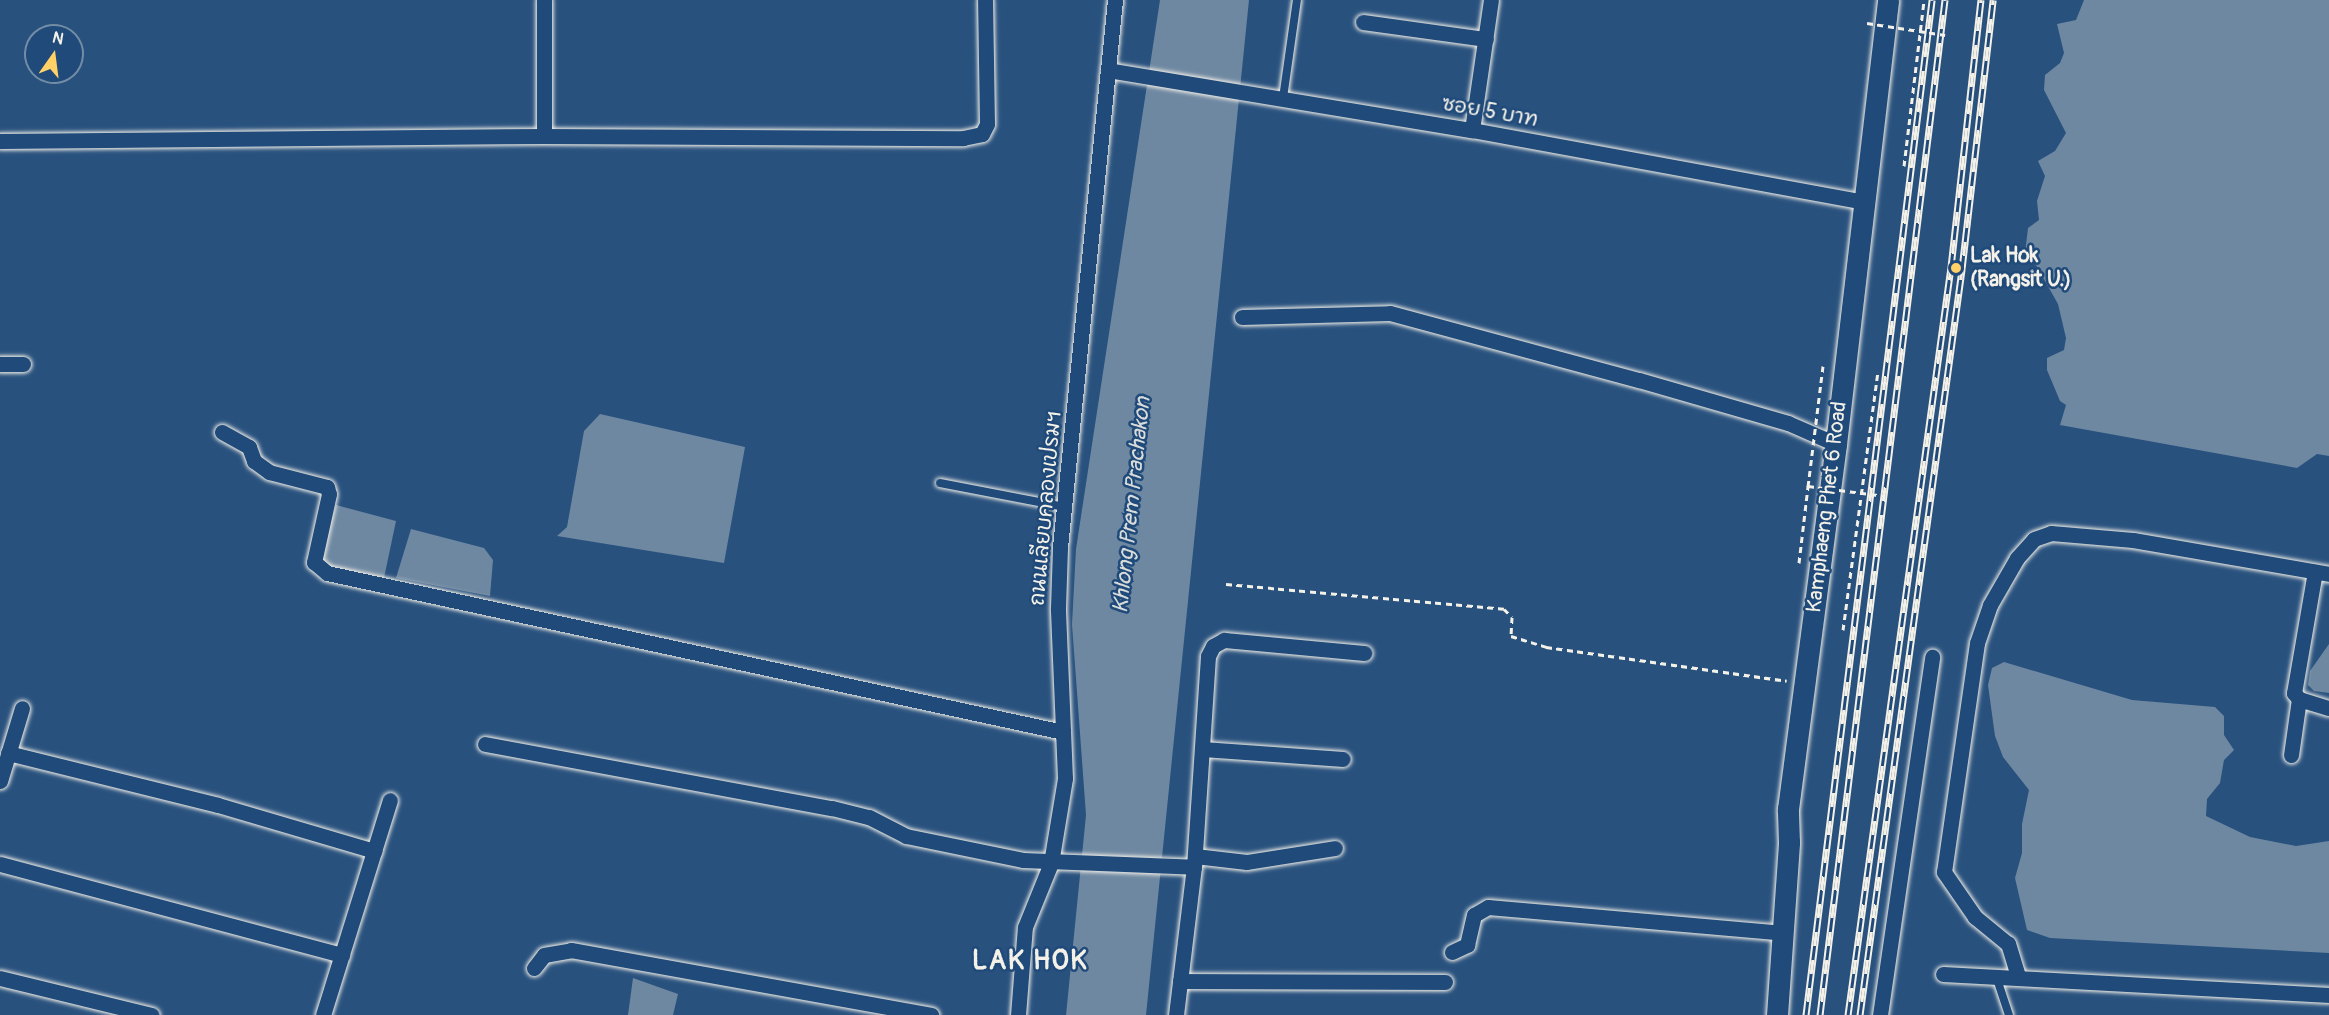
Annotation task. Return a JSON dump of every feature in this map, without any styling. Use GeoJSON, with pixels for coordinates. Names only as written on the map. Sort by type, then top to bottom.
{"type":"FeatureCollection","features":[{"type":"Feature","properties":{"kind":"main road","name":"Kamphaeng Phet 6 Road"},"geometry":{"type":"LineString","coordinates":[[1777,1015],[1784,933],[1788,809],[1836,444],[1888,0]]}},
{"type":"Feature","properties":{"kind":"street"},"geometry":{"type":"LineString","coordinates":[[544,0],[544,136]]}},
{"type":"Feature","properties":{"kind":"street"},"geometry":{"type":"LineString","coordinates":[[0,141],[544,136],[963,138],[982,134],[987,124],[985,0]]}},
{"type":"Feature","properties":{"kind":"street","name":"ถนนเลียบคลองเปรมฯ"},"geometry":{"type":"LineString","coordinates":[[1018,1015],[1025,927],[1051,863],[1065,778],[1058,609],[1065,507],[1115,0]]}},
{"type":"Feature","properties":{"kind":"street"},"geometry":{"type":"LineString","coordinates":[[1472,130],[1491,0]]}},
{"type":"Feature","properties":{"kind":"street"},"geometry":{"type":"LineString","coordinates":[[1363,22],[1486,39]]}},
{"type":"Feature","properties":{"kind":"street","name":"ซอย 5 บาท"},"geometry":{"type":"LineString","coordinates":[[1108,70],[1129,76],[1283,98],[1472,130],[1863,202]]}},
{"type":"Feature","properties":{"kind":"street"},"geometry":{"type":"LineString","coordinates":[[1242,317],[1390,313],[1651,383],[1788,423],[1836,444]]}},
{"type":"Feature","properties":{"kind":"street"},"geometry":{"type":"LineString","coordinates":[[0,364],[23,364]]}},
{"type":"Feature","properties":{"kind":"street"},"geometry":{"type":"LineString","coordinates":[[222,432],[249,447],[254,461],[269,472],[327,487],[329,494],[314,562],[327,573],[1063,732]]}},
{"type":"Feature","properties":{"kind":"street"},"geometry":{"type":"LineString","coordinates":[[2018,976],[2008,944],[1975,917],[1944,872],[1977,643],[1990,605],[2017,558],[2034,539],[2051,533],[2133,540],[2322,573],[2294,693],[2299,699],[2329,708]]}},
{"type":"Feature","properties":{"kind":"street"},"geometry":{"type":"LineString","coordinates":[[1176,1015],[1203,749],[1208,656],[1213,646],[1224,640],[1364,653]]}},
{"type":"Feature","properties":{"kind":"street"},"geometry":{"type":"LineString","coordinates":[[1880,1015],[1932,657]]}},
{"type":"Feature","properties":{"kind":"street"},"geometry":{"type":"LineString","coordinates":[[2290,755],[2299,699]]}},
{"type":"Feature","properties":{"kind":"street"},"geometry":{"type":"LineString","coordinates":[[0,781],[22,708]]}},
{"type":"Feature","properties":{"kind":"street"},"geometry":{"type":"LineString","coordinates":[[484,744],[832,808],[869,817],[906,836],[1051,863],[1072,860],[1247,862],[1335,848]]}},
{"type":"Feature","properties":{"kind":"street"},"geometry":{"type":"LineString","coordinates":[[1203,749],[1343,759]]}},
{"type":"Feature","properties":{"kind":"street"},"geometry":{"type":"LineString","coordinates":[[8,753],[218,805],[374,851]]}},
{"type":"Feature","properties":{"kind":"street"},"geometry":{"type":"LineString","coordinates":[[323,1015],[390,800]]}},
{"type":"Feature","properties":{"kind":"street"},"geometry":{"type":"LineString","coordinates":[[0,864],[342,955]]}},
{"type":"Feature","properties":{"kind":"street"},"geometry":{"type":"LineString","coordinates":[[1452,952],[1467,945],[1474,915],[1488,907],[1784,933]]}},
{"type":"Feature","properties":{"kind":"street"},"geometry":{"type":"LineString","coordinates":[[534,968],[544,955],[570,950],[931,1015]]}},
{"type":"Feature","properties":{"kind":"street"},"geometry":{"type":"LineString","coordinates":[[1943,974],[2018,976],[2329,995]]}},
{"type":"Feature","properties":{"kind":"street"},"geometry":{"type":"LineString","coordinates":[[0,978],[152,1015]]}},
{"type":"Feature","properties":{"kind":"street"},"geometry":{"type":"LineString","coordinates":[[1180,981],[1445,982]]}},
{"type":"Feature","properties":{"kind":"lane"},"geometry":{"type":"LineString","coordinates":[[1283,98],[1297,0]]}},
{"type":"Feature","properties":{"kind":"lane"},"geometry":{"type":"LineString","coordinates":[[940,483],[1065,507]]}},
{"type":"Feature","properties":{"kind":"lane"},"geometry":{"type":"LineString","coordinates":[[1996,976],[2009,1015]]}},
{"type":"Feature","properties":{"kind":"path"},"geometry":{"type":"LineString","coordinates":[[1904,166],[1924,0]]}},
{"type":"Feature","properties":{"kind":"path"},"geometry":{"type":"LineString","coordinates":[[1867,23],[1945,35]]}},
{"type":"Feature","properties":{"kind":"path"},"geometry":{"type":"LineString","coordinates":[[1799,565],[1822,366]]}},
{"type":"Feature","properties":{"kind":"path"},"geometry":{"type":"LineString","coordinates":[[1843,630],[1878,372]]}},
{"type":"Feature","properties":{"kind":"path"},"geometry":{"type":"LineString","coordinates":[[1809,486],[1885,496]]}},
{"type":"Feature","properties":{"kind":"path"},"geometry":{"type":"LineString","coordinates":[[1226,584],[1504,609],[1512,617],[1511,636],[1546,647],[1804,683]]}},
{"type":"Feature","properties":{"kind":"water","name":"Khlong Prem Prachakon"},"geometry":{"type":"Polygon","coordinates":[[[1160,0],[1249,0],[1146,1015],[1066,1015],[1086,815],[1072,624],[1076,549],[1160,0]]]}},
{"type":"Feature","properties":{"kind":"water"},"geometry":{"type":"Polygon","coordinates":[[[2084,0],[2329,0],[2329,456],[2317,454],[2297,468],[2060,425],[2066,405],[2060,401],[2047,370],[2047,358],[2064,350],[2066,338],[2058,304],[2036,265],[2025,253],[2028,228],[2039,220],[2037,201],[2045,176],[2038,161],[2055,151],[2066,133],[2044,90],[2045,75],[2060,63],[2064,53],[2057,24],[2076,20],[2084,0]]]}},
{"type":"Feature","properties":{"kind":"water"},"geometry":{"type":"Polygon","coordinates":[[[600,414],[745,447],[724,563],[557,536],[567,527],[584,431],[600,414]]]}},
{"type":"Feature","properties":{"kind":"water"},"geometry":{"type":"Polygon","coordinates":[[[336,505],[396,521],[384,578],[331,567],[321,557],[336,505]]]}},
{"type":"Feature","properties":{"kind":"water"},"geometry":{"type":"Polygon","coordinates":[[[411,529],[484,548],[493,560],[490,596],[396,578],[411,529]]]}},
{"type":"Feature","properties":{"kind":"water"},"geometry":{"type":"Polygon","coordinates":[[[2329,644],[2329,693],[2314,691],[2308,685],[2310,671],[2329,644]]]}},
{"type":"Feature","properties":{"kind":"water"},"geometry":{"type":"Polygon","coordinates":[[[2004,662],[2132,700],[2215,707],[2224,716],[2224,735],[2234,750],[2224,760],[2220,783],[2207,799],[2206,816],[2250,837],[2296,846],[2329,841],[2329,953],[2050,938],[2027,930],[2015,878],[2022,853],[2022,824],[2029,790],[2003,757],[1995,736],[1988,685],[1992,668],[2004,662]]]}},
{"type":"Feature","properties":{"kind":"water"},"geometry":{"type":"Polygon","coordinates":[[[633,978],[678,994],[673,1015],[628,1015],[633,978]]]}},
{"type":"Feature","properties":{"kind":"railway"},"geometry":{"type":"LineString","coordinates":[[1806,1015],[1932,0]]}},
{"type":"Feature","properties":{"kind":"railway"},"geometry":{"type":"LineString","coordinates":[[1820,1015],[1945,0]]}},
{"type":"Feature","properties":{"kind":"railway"},"geometry":{"type":"LineString","coordinates":[[1848,1015],[1951,267],[1981,0]]}},
{"type":"Feature","properties":{"kind":"railway"},"geometry":{"type":"LineString","coordinates":[[1860,1015],[1962,269],[1993,0]]}},
{"type":"Feature","properties":{"kind":"place","name":"Lak Hok (Rangsit U.)"},"geometry":{"type":"Point","coordinates":[1956,268]}},
{"type":"Feature","properties":{"kind":"district","name":"LAK HOK"},"geometry":{"type":"Point","coordinates":[1030,961]}}]}
